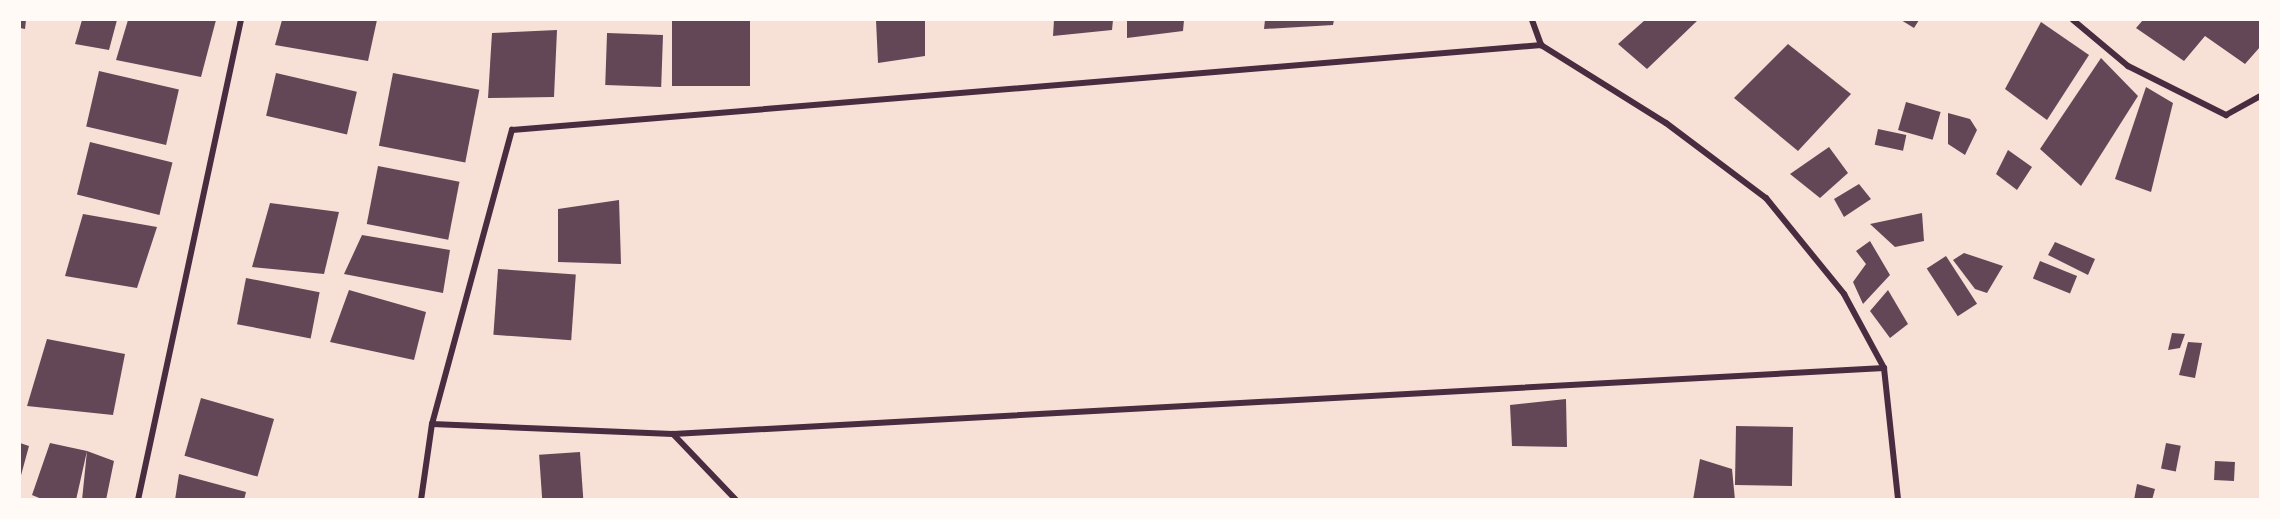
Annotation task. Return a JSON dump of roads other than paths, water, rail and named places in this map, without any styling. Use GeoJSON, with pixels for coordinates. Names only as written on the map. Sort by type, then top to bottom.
{"type":"FeatureCollection","features":[{"type":"Feature","properties":{"kind":"street"},"geometry":{"type":"LineString","coordinates":[[138,500],[241,20]]}},
{"type":"Feature","properties":{"kind":"street"},"geometry":{"type":"LineString","coordinates":[[1532,20],[1541,45]]}},
{"type":"Feature","properties":{"kind":"street"},"geometry":{"type":"LineString","coordinates":[[2073,20],[2128,66],[2226,115],[2260,96]]}},
{"type":"Feature","properties":{"kind":"street"},"geometry":{"type":"LineString","coordinates":[[421,500],[432,424],[512,130],[1541,45],[1666,123],[1766,198],[1844,294],[1884,368],[1898,500]]}},
{"type":"Feature","properties":{"kind":"street"},"geometry":{"type":"LineString","coordinates":[[432,424],[673,434],[1884,368]]}},
{"type":"Feature","properties":{"kind":"street"},"geometry":{"type":"LineString","coordinates":[[673,434],[735,500]]}}]}
